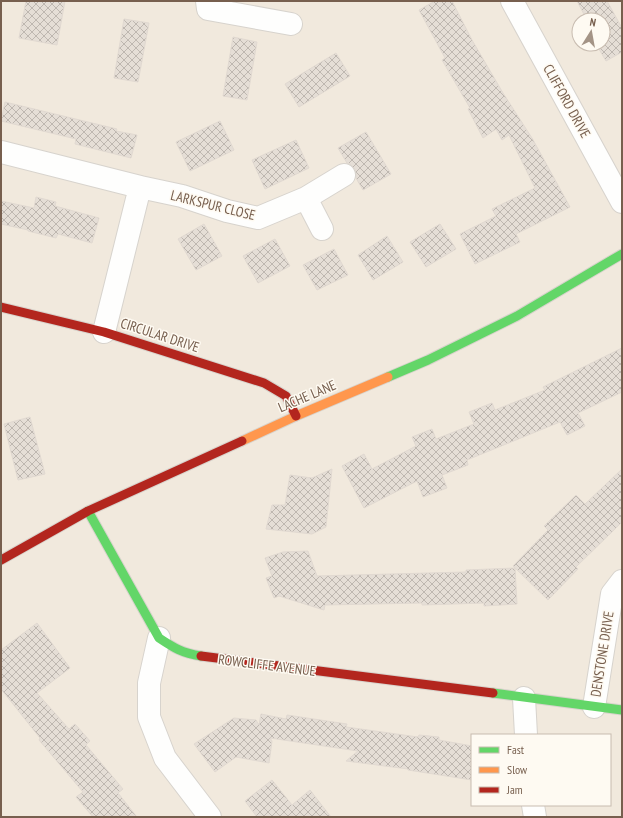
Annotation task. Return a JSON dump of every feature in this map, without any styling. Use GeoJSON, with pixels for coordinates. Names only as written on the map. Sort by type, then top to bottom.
{"type":"FeatureCollection","features":[{"type":"Feature","properties":{"kind":"street"},"geometry":{"type":"LineString","coordinates":[[206,1],[208,9],[291,24]]}},
{"type":"Feature","properties":{"kind":"street","name":"CLIFFORD DRIVE"},"geometry":{"type":"LineString","coordinates":[[512,1],[622,202]]}},
{"type":"Feature","properties":{"kind":"street","name":"LARKSPUR CLOSE"},"geometry":{"type":"LineString","coordinates":[[1,152],[182,196],[227,211],[258,218],[306,198],[344,175]]}},
{"type":"Feature","properties":{"kind":"street"},"geometry":{"type":"LineString","coordinates":[[104,332],[140,187]]}},
{"type":"Feature","properties":{"kind":"street"},"geometry":{"type":"LineString","coordinates":[[306,198],[322,229]]}},
{"type":"Feature","properties":{"kind":"street","name":"LACHE LANE"},"geometry":{"type":"LineString","coordinates":[[1,560],[88,511],[296,416],[428,360],[517,316],[622,254]]}},
{"type":"Feature","properties":{"kind":"street","name":"CIRCULAR DRIVE"},"geometry":{"type":"LineString","coordinates":[[1,307],[104,332],[264,383],[286,396],[296,416]]}},
{"type":"Feature","properties":{"kind":"street","name":"ROWCLIFFE AVENUE"},"geometry":{"type":"LineString","coordinates":[[88,511],[159,638],[177,650],[194,655],[622,710]]}},
{"type":"Feature","properties":{"kind":"street","name":"DENSTONE DRIVE"},"geometry":{"type":"LineString","coordinates":[[594,707],[612,594],[622,581]]}},
{"type":"Feature","properties":{"kind":"street"},"geometry":{"type":"LineString","coordinates":[[159,638],[149,683],[149,717],[165,758],[210,817]]}},
{"type":"Feature","properties":{"kind":"street"},"geometry":{"type":"LineString","coordinates":[[524,698],[526,734]]}},
{"type":"Feature","properties":{"kind":"street"},"geometry":{"type":"LineString","coordinates":[[533,806],[535,817]]}},
{"type":"Feature","properties":{"kind":"shaded area"},"geometry":{"type":"Polygon","coordinates":[[[1,1],[622,1],[622,817],[1,817],[1,1]]]}},
{"type":"Feature","properties":{"kind":"building"},"geometry":{"type":"Polygon","coordinates":[[[26,1],[65,1],[57,45],[19,38],[26,1]]]}},
{"type":"Feature","properties":{"kind":"building"},"geometry":{"type":"Polygon","coordinates":[[[435,1],[452,1],[472,40],[503,93],[532,138],[570,207],[516,234],[520,242],[475,264],[460,234],[496,216],[492,209],[535,188],[509,135],[502,140],[496,129],[483,138],[468,109],[470,108],[442,60],[445,58],[419,10],[435,1]]]}},
{"type":"Feature","properties":{"kind":"building"},"geometry":{"type":"Polygon","coordinates":[[[577,1],[607,1],[622,28],[622,52],[606,61],[601,52],[611,52],[611,12],[583,12],[577,1]]]}},
{"type":"Feature","properties":{"kind":"building"},"geometry":{"type":"Polygon","coordinates":[[[124,19],[149,23],[138,82],[114,78],[124,19]]]}},
{"type":"Feature","properties":{"kind":"building"},"geometry":{"type":"Polygon","coordinates":[[[233,37],[257,42],[247,100],[223,96],[233,37]]]}},
{"type":"Feature","properties":{"kind":"building"},"geometry":{"type":"Polygon","coordinates":[[[336,53],[350,76],[299,107],[285,84],[336,53]]]}},
{"type":"Feature","properties":{"kind":"building"},"geometry":{"type":"Polygon","coordinates":[[[5,102],[117,129],[116,131],[137,135],[131,158],[75,144],[76,139],[1,121],[5,102]]]}},
{"type":"Feature","properties":{"kind":"building"},"geometry":{"type":"Polygon","coordinates":[[[220,121],[234,150],[190,171],[176,142],[220,121]]]}},
{"type":"Feature","properties":{"kind":"building"},"geometry":{"type":"Polygon","coordinates":[[[366,132],[391,174],[363,190],[356,178],[355,169],[347,163],[338,148],[366,132]]]}},
{"type":"Feature","properties":{"kind":"building"},"geometry":{"type":"Polygon","coordinates":[[[296,140],[309,168],[265,189],[252,160],[296,140]]]}},
{"type":"Feature","properties":{"kind":"building"},"geometry":{"type":"Polygon","coordinates":[[[36,197],[56,202],[55,206],[99,218],[92,243],[58,234],[56,238],[1,224],[1,201],[34,208],[36,197]]]}},
{"type":"Feature","properties":{"kind":"building"},"geometry":{"type":"Polygon","coordinates":[[[204,224],[222,256],[196,270],[178,239],[204,224]]]}},
{"type":"Feature","properties":{"kind":"building"},"geometry":{"type":"Polygon","coordinates":[[[440,224],[456,249],[426,267],[410,242],[440,224]]]}},
{"type":"Feature","properties":{"kind":"building"},"geometry":{"type":"Polygon","coordinates":[[[387,236],[403,262],[373,280],[358,255],[387,236]]]}},
{"type":"Feature","properties":{"kind":"building"},"geometry":{"type":"Polygon","coordinates":[[[275,239],[290,266],[258,283],[243,256],[275,239]]]}},
{"type":"Feature","properties":{"kind":"building"},"geometry":{"type":"Polygon","coordinates":[[[334,249],[348,275],[317,290],[303,265],[334,249]]]}},
{"type":"Feature","properties":{"kind":"building"},"geometry":{"type":"Polygon","coordinates":[[[622,348],[622,392],[578,413],[585,426],[567,435],[560,422],[467,460],[468,465],[442,475],[447,488],[423,497],[417,481],[364,508],[342,466],[364,454],[372,469],[416,446],[412,437],[432,429],[436,439],[474,424],[469,412],[492,403],[495,410],[545,390],[543,387],[622,348]]]}},
{"type":"Feature","properties":{"kind":"building"},"geometry":{"type":"Polygon","coordinates":[[[30,417],[45,474],[18,480],[4,424],[30,417]]]}},
{"type":"Feature","properties":{"kind":"building"},"geometry":{"type":"Polygon","coordinates":[[[332,469],[326,527],[312,534],[266,529],[272,505],[285,505],[290,475],[312,478],[332,469]]]}},
{"type":"Feature","properties":{"kind":"building"},"geometry":{"type":"Polygon","coordinates":[[[622,469],[622,522],[576,567],[578,569],[548,600],[513,566],[548,530],[544,526],[576,495],[585,504],[622,469]]]}},
{"type":"Feature","properties":{"kind":"building"},"geometry":{"type":"Polygon","coordinates":[[[308,551],[317,576],[466,572],[466,570],[515,568],[517,604],[484,606],[484,603],[422,605],[422,603],[325,605],[324,610],[279,596],[274,598],[266,578],[272,576],[265,558],[283,552],[308,551]]]}},
{"type":"Feature","properties":{"kind":"building"},"geometry":{"type":"Polygon","coordinates":[[[37,623],[70,668],[37,693],[69,729],[75,724],[90,741],[86,745],[123,789],[118,793],[137,817],[93,817],[76,797],[83,792],[39,740],[40,738],[1,689],[1,650],[37,623]]]}},
{"type":"Feature","properties":{"kind":"building"},"geometry":{"type":"Polygon","coordinates":[[[261,714],[286,719],[287,715],[347,724],[346,727],[418,737],[419,735],[439,737],[439,740],[471,746],[471,780],[408,769],[346,761],[358,751],[270,738],[272,741],[269,763],[236,757],[215,772],[194,744],[234,718],[256,720],[259,725],[261,714]]]}},
{"type":"Feature","properties":{"kind":"building"},"geometry":{"type":"Polygon","coordinates":[[[272,780],[292,805],[310,790],[331,817],[257,817],[245,801],[272,780]]]}},
{"type":"Feature","properties":{"kind":"traffic: fast"},"geometry":{"type":"LineString","coordinates":[[388,377],[428,360],[517,316],[622,254]]}},
{"type":"Feature","properties":{"kind":"traffic: fast"},"geometry":{"type":"LineString","coordinates":[[88,511],[159,638],[178,650],[201,656]]}},
{"type":"Feature","properties":{"kind":"traffic: fast"},"geometry":{"type":"LineString","coordinates":[[493,693],[622,710]]}},
{"type":"Feature","properties":{"kind":"traffic: slow"},"geometry":{"type":"LineString","coordinates":[[242,441],[296,416],[388,377]]}},
{"type":"Feature","properties":{"kind":"traffic: jam"},"geometry":{"type":"LineString","coordinates":[[1,307],[104,332],[264,383],[286,396],[296,416]]}},
{"type":"Feature","properties":{"kind":"traffic: jam"},"geometry":{"type":"LineString","coordinates":[[1,560],[88,511],[242,441]]}},
{"type":"Feature","properties":{"kind":"traffic: jam"},"geometry":{"type":"LineString","coordinates":[[201,656],[493,693]]}}]}
